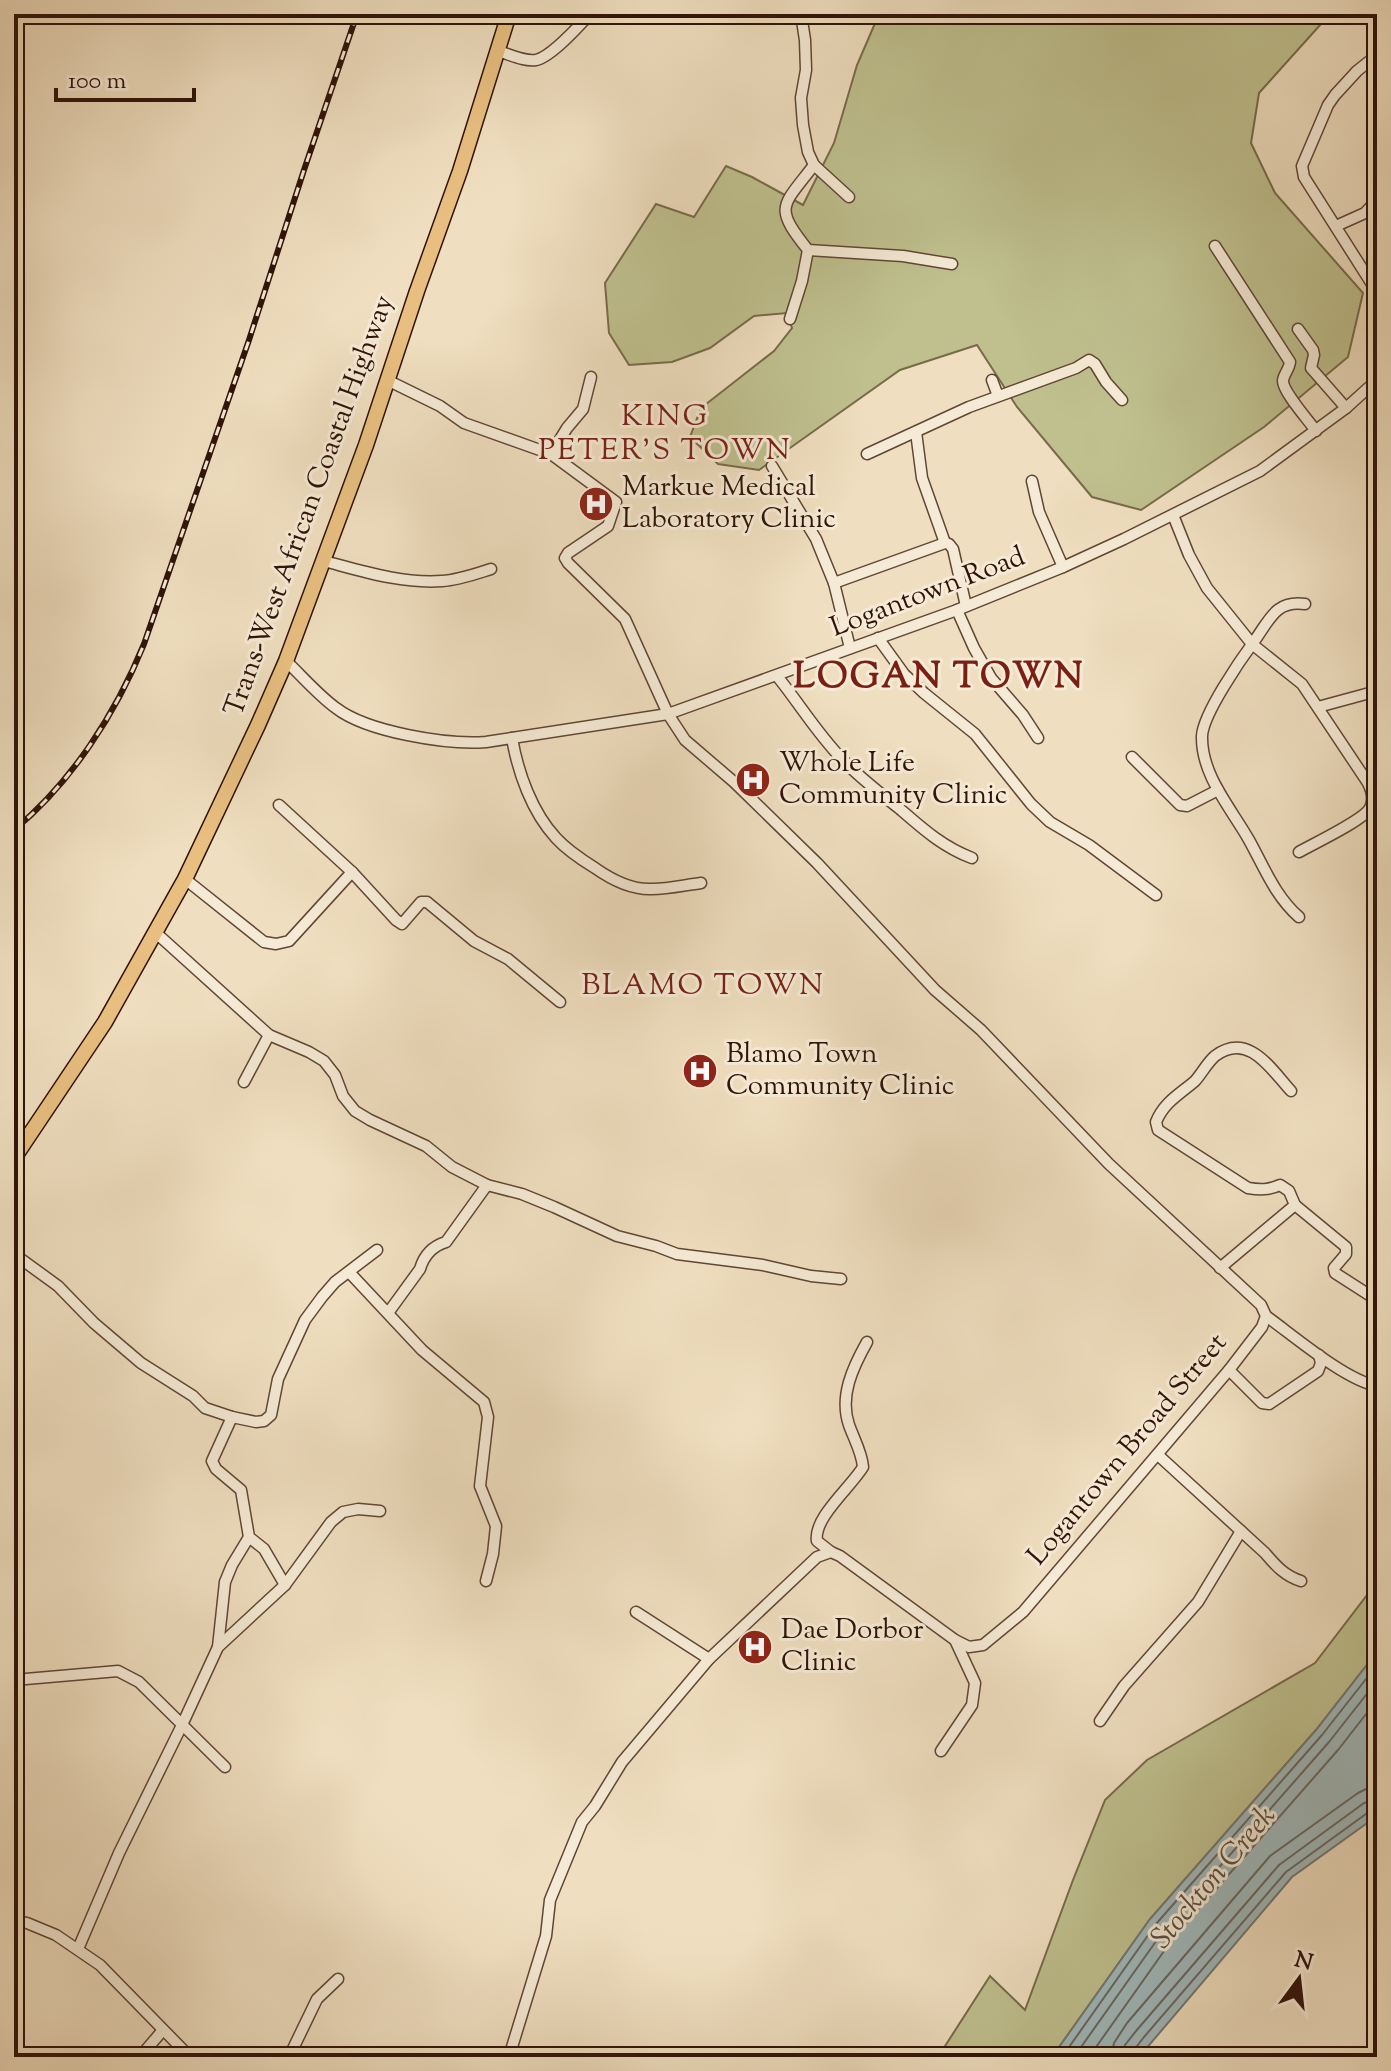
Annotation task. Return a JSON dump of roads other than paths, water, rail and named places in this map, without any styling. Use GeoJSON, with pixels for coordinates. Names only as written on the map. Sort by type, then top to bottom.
{"type":"FeatureCollection","features":[{"type":"Feature","properties":{"kind":"highway","name":"Trans-West African Coastal Highway"},"geometry":{"type":"LineString","coordinates":[[14,1158],[105,1022],[185,879],[286,661],[460,171],[509,14]]}},
{"type":"Feature","properties":{"kind":"street"},"geometry":{"type":"LineString","coordinates":[[498,51],[524,59],[539,59],[590,14]]}},
{"type":"Feature","properties":{"kind":"street"},"geometry":{"type":"LineString","coordinates":[[801,14],[806,70],[801,98],[808,152],[814,165],[849,197]]}},
{"type":"Feature","properties":{"kind":"street"},"geometry":{"type":"LineString","coordinates":[[1377,55],[1335,95],[1302,161],[1304,177],[1377,292]]}},
{"type":"Feature","properties":{"kind":"street"},"geometry":{"type":"LineString","coordinates":[[790,319],[808,250],[785,217],[786,204],[814,165]]}},
{"type":"Feature","properties":{"kind":"street"},"geometry":{"type":"LineString","coordinates":[[1336,226],[1365,213],[1377,200]]}},
{"type":"Feature","properties":{"kind":"street"},"geometry":{"type":"LineString","coordinates":[[1215,246],[1290,362],[1284,384],[1316,431]]}},
{"type":"Feature","properties":{"kind":"street"},"geometry":{"type":"LineString","coordinates":[[808,250],[903,256],[952,264]]}},
{"type":"Feature","properties":{"kind":"street"},"geometry":{"type":"LineString","coordinates":[[1298,329],[1313,350],[1311,368],[1346,408]]}},
{"type":"Feature","properties":{"kind":"street"},"geometry":{"type":"LineString","coordinates":[[867,454],[1089,360],[1122,400]]}},
{"type":"Feature","properties":{"kind":"street"},"geometry":{"type":"LineString","coordinates":[[551,454],[583,409],[591,377]]}},
{"type":"Feature","properties":{"kind":"street"},"geometry":{"type":"LineString","coordinates":[[387,380],[440,406],[464,423],[551,454],[616,502],[608,526],[565,558],[625,619],[668,714],[685,740],[734,782],[817,863],[935,990],[981,1030],[1083,1138],[1261,1305],[1266,1316],[1363,1383],[1377,1386]]}},
{"type":"Feature","properties":{"kind":"street"},"geometry":{"type":"LineString","coordinates":[[992,380],[998,396]]}},
{"type":"Feature","properties":{"kind":"street","name":"Logantown Road"},"geometry":{"type":"LineString","coordinates":[[286,661],[334,707],[360,723],[397,733],[464,743],[668,714],[962,608],[1063,567],[1260,471],[1346,408],[1377,380]]}},
{"type":"Feature","properties":{"kind":"street"},"geometry":{"type":"LineString","coordinates":[[916,432],[922,478],[945,543],[953,549],[962,608],[974,648],[991,678],[1038,738]]}},
{"type":"Feature","properties":{"kind":"street"},"geometry":{"type":"LineString","coordinates":[[772,466],[816,539],[834,583],[850,648]]}},
{"type":"Feature","properties":{"kind":"street"},"geometry":{"type":"LineString","coordinates":[[1032,481],[1044,525],[1063,567]]}},
{"type":"Feature","properties":{"kind":"street"},"geometry":{"type":"LineString","coordinates":[[1173,515],[1207,588],[1252,644],[1302,684],[1368,783],[1372,800],[1370,809],[1299,852]]}},
{"type":"Feature","properties":{"kind":"street"},"geometry":{"type":"LineString","coordinates":[[834,583],[945,543]]}},
{"type":"Feature","properties":{"kind":"street"},"geometry":{"type":"LineString","coordinates":[[324,561],[372,574],[422,582],[460,579],[491,569]]}},
{"type":"Feature","properties":{"kind":"street"},"geometry":{"type":"LineString","coordinates":[[1299,917],[1276,889],[1218,790],[1207,765],[1202,734],[1211,709],[1278,609],[1287,603],[1305,604]]}},
{"type":"Feature","properties":{"kind":"street"},"geometry":{"type":"LineString","coordinates":[[878,638],[904,674],[975,734],[1031,804],[1050,822],[1089,845],[1156,895]]}},
{"type":"Feature","properties":{"kind":"street"},"geometry":{"type":"LineString","coordinates":[[777,676],[824,738],[857,774],[931,837],[972,858]]}},
{"type":"Feature","properties":{"kind":"street"},"geometry":{"type":"LineString","coordinates":[[1318,707],[1377,691]]}},
{"type":"Feature","properties":{"kind":"street"},"geometry":{"type":"LineString","coordinates":[[512,738],[515,760],[535,806],[547,828],[574,853],[626,885],[651,890],[701,883]]}},
{"type":"Feature","properties":{"kind":"street"},"geometry":{"type":"LineString","coordinates":[[1132,757],[1180,805],[1187,806],[1218,790]]}},
{"type":"Feature","properties":{"kind":"street"},"geometry":{"type":"LineString","coordinates":[[279,805],[352,872],[396,920],[402,924],[424,901],[474,941],[508,959],[560,1002]]}},
{"type":"Feature","properties":{"kind":"street"},"geometry":{"type":"LineString","coordinates":[[185,879],[264,942],[276,944],[289,941],[352,872]]}},
{"type":"Feature","properties":{"kind":"street"},"geometry":{"type":"LineString","coordinates":[[155,932],[269,1035],[324,1061],[355,1111],[426,1146],[452,1167],[487,1185],[522,1194],[617,1236],[677,1254],[841,1279]]}},
{"type":"Feature","properties":{"kind":"street"},"geometry":{"type":"LineString","coordinates":[[244,1082],[269,1035]]}},
{"type":"Feature","properties":{"kind":"street"},"geometry":{"type":"LineString","coordinates":[[1291,1091],[1258,1056],[1242,1047],[1228,1049],[1214,1057],[1194,1081],[1170,1099],[1156,1122],[1158,1130],[1248,1188],[1259,1190],[1280,1185],[1289,1191],[1295,1205],[1346,1247],[1346,1254],[1334,1268],[1335,1273],[1377,1300]]}},
{"type":"Feature","properties":{"kind":"street"},"geometry":{"type":"LineString","coordinates":[[388,1313],[420,1269],[422,1261],[436,1245],[446,1242],[487,1185]]}},
{"type":"Feature","properties":{"kind":"street"},"geometry":{"type":"LineString","coordinates":[[1220,1268],[1295,1205]]}},
{"type":"Feature","properties":{"kind":"street"},"geometry":{"type":"LineString","coordinates":[[14,1254],[58,1286],[94,1323],[141,1363],[193,1396],[205,1408],[256,1422],[264,1421],[271,1415],[278,1379],[305,1320],[322,1297],[377,1250]]}},
{"type":"Feature","properties":{"kind":"street"},"geometry":{"type":"LineString","coordinates":[[349,1272],[422,1350],[484,1402],[488,1417],[480,1486],[496,1526],[486,1581]]}},
{"type":"Feature","properties":{"kind":"street","name":"Logantown Broad Street"},"geometry":{"type":"LineString","coordinates":[[955,1640],[969,1647],[983,1645],[1023,1612],[1229,1370],[1262,1327],[1266,1316]]}},
{"type":"Feature","properties":{"kind":"street"},"geometry":{"type":"LineString","coordinates":[[867,1342],[850,1376],[846,1394],[847,1421],[863,1467],[820,1522],[817,1541],[955,1640],[975,1683],[972,1705],[941,1751]]}},
{"type":"Feature","properties":{"kind":"street"},"geometry":{"type":"LineString","coordinates":[[1229,1370],[1262,1403],[1269,1404],[1318,1371],[1321,1363],[1319,1355]]}},
{"type":"Feature","properties":{"kind":"street"},"geometry":{"type":"LineString","coordinates":[[78,1949],[119,1853],[218,1647],[225,1582],[249,1537],[241,1490],[216,1469],[212,1461],[232,1417]]}},
{"type":"Feature","properties":{"kind":"street"},"geometry":{"type":"LineString","coordinates":[[1158,1455],[1277,1567],[1301,1581]]}},
{"type":"Feature","properties":{"kind":"street"},"geometry":{"type":"LineString","coordinates":[[218,1647],[285,1585],[331,1522],[343,1512],[358,1509],[380,1511]]}},
{"type":"Feature","properties":{"kind":"street"},"geometry":{"type":"LineString","coordinates":[[1100,1721],[1124,1686],[1198,1602],[1241,1531]]}},
{"type":"Feature","properties":{"kind":"street"},"geometry":{"type":"LineString","coordinates":[[249,1537],[264,1549],[285,1585]]}},
{"type":"Feature","properties":{"kind":"street"},"geometry":{"type":"LineString","coordinates":[[512,2057],[512,2047],[546,1936],[550,1900],[582,1822],[622,1762],[709,1659],[817,1557],[831,1552]]}},
{"type":"Feature","properties":{"kind":"street"},"geometry":{"type":"LineString","coordinates":[[636,1612],[709,1659]]}},
{"type":"Feature","properties":{"kind":"street"},"geometry":{"type":"LineString","coordinates":[[14,1680],[118,1671],[139,1682],[225,1767]]}},
{"type":"Feature","properties":{"kind":"street"},"geometry":{"type":"LineString","coordinates":[[14,1920],[44,1929],[100,1965],[190,2057]]}},
{"type":"Feature","properties":{"kind":"street"},"geometry":{"type":"LineString","coordinates":[[289,2057],[317,1999],[338,1979]]}},
{"type":"Feature","properties":{"kind":"street"},"geometry":{"type":"LineString","coordinates":[[140,2057],[163,2030]]}},
{"type":"Feature","properties":{"kind":"water","name":"Stockton Creek"},"geometry":{"type":"Polygon","coordinates":[[[1377,1652],[1377,1816],[1292,1877],[1139,2057],[1052,2057],[1150,1919],[1316,1730],[1377,1652]]]}},
{"type":"Feature","properties":{"kind":"railway"},"geometry":{"type":"LineString","coordinates":[[14,830],[55,790],[90,745],[120,695],[144,644],[357,14]]}},
{"type":"Feature","properties":{"kind":"place","name":"Markue Medical Laboratory Clinic"},"geometry":{"type":"Point","coordinates":[596,504]}},
{"type":"Feature","properties":{"kind":"place","name":"Whole Life Community Clinic"},"geometry":{"type":"Point","coordinates":[753,780]}},
{"type":"Feature","properties":{"kind":"place","name":"Blamo Town Community Clinic"},"geometry":{"type":"Point","coordinates":[700,1071]}},
{"type":"Feature","properties":{"kind":"place","name":"Dae Dorbor Clinic"},"geometry":{"type":"Point","coordinates":[755,1647]}},
{"type":"Feature","properties":{"kind":"district","name":"KING PETER'S TOWN"},"geometry":{"type":"Point","coordinates":[665,434]}},
{"type":"Feature","properties":{"kind":"district","name":"LOGAN TOWN"},"geometry":{"type":"Point","coordinates":[939,678]}},
{"type":"Feature","properties":{"kind":"district","name":"BLAMO TOWN"},"geometry":{"type":"Point","coordinates":[703,986]}}]}
